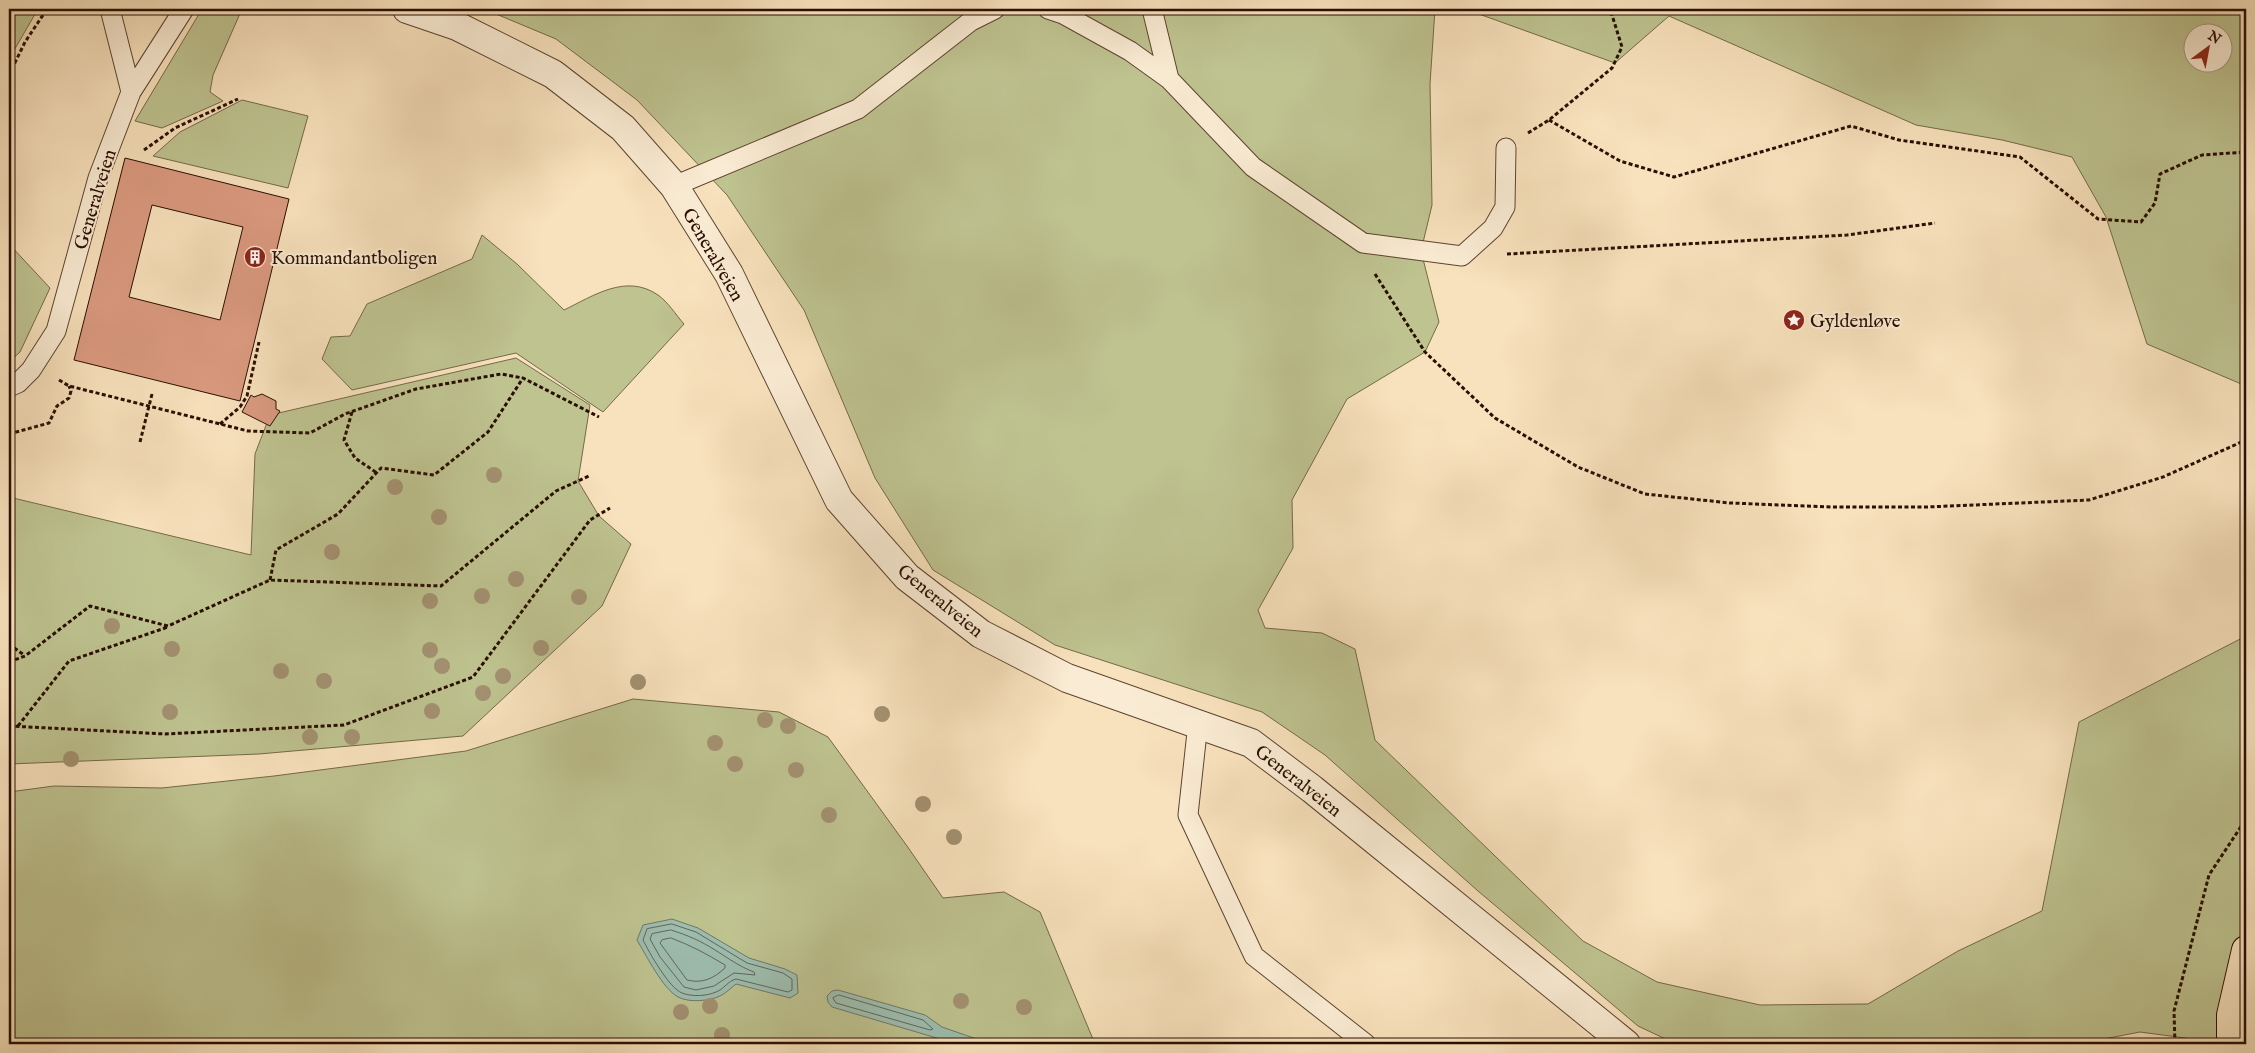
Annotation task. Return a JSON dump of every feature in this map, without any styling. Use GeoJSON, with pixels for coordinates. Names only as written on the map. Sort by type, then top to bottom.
{"type":"FeatureCollection","features":[{"type":"Feature","properties":{"kind":"main road"},"geometry":{"type":"LineString","coordinates":[[2230,1044],[2231,1015],[2246,950]]}},
{"type":"Feature","properties":{"kind":"street","name":"Generalveien"},"geometry":{"type":"LineString","coordinates":[[407,9],[456,26],[553,74],[623,128],[674,186],[729,274],[839,500],[908,577],[981,634],[1067,678],[1251,743],[1312,789],[1626,1044]]}},
{"type":"Feature","properties":{"kind":"lane"},"geometry":{"type":"LineString","coordinates":[[110,9],[131,92]]}},
{"type":"Feature","properties":{"kind":"lane","name":"Generalveien"},"geometry":{"type":"LineString","coordinates":[[9,387],[18,383],[34,366],[56,331],[98,178],[131,92],[184,9]]}},
{"type":"Feature","properties":{"kind":"lane"},"geometry":{"type":"LineString","coordinates":[[674,186],[858,109],[971,21],[994,9]]}},
{"type":"Feature","properties":{"kind":"lane"},"geometry":{"type":"LineString","coordinates":[[1048,9],[1063,14],[1130,50],[1169,79],[1254,167],[1363,243],[1462,256],[1493,228],[1505,206],[1506,148]]}},
{"type":"Feature","properties":{"kind":"lane"},"geometry":{"type":"LineString","coordinates":[[1152,9],[1169,79]]}},
{"type":"Feature","properties":{"kind":"lane"},"geometry":{"type":"LineString","coordinates":[[1198,723],[1188,815],[1254,956],[1366,1044]]}},
{"type":"Feature","properties":{"kind":"path"},"geometry":{"type":"LineString","coordinates":[[9,75],[25,42],[47,9]]}},
{"type":"Feature","properties":{"kind":"path"},"geometry":{"type":"LineString","coordinates":[[1506,148],[1549,120],[1612,68],[1622,47],[1612,15],[1606,9]]}},
{"type":"Feature","properties":{"kind":"path"},"geometry":{"type":"LineString","coordinates":[[144,150],[175,128],[238,100]]}},
{"type":"Feature","properties":{"kind":"path"},"geometry":{"type":"LineString","coordinates":[[1549,120],[1620,160],[1674,177],[1851,126],[1899,140],[2020,157],[2098,219],[2140,222],[2155,203],[2160,174],[2202,154],[2246,152]]}},
{"type":"Feature","properties":{"kind":"path"},"geometry":{"type":"LineString","coordinates":[[1462,256],[1622,249],[1847,235],[1935,223]]}},
{"type":"Feature","properties":{"kind":"path"},"geometry":{"type":"LineString","coordinates":[[1363,243],[1377,280],[1425,352],[1495,418],[1578,467],[1645,494],[1730,504],[1833,507],[1927,507],[2089,500],[2163,478],[2246,440]]}},
{"type":"Feature","properties":{"kind":"path"},"geometry":{"type":"LineString","coordinates":[[220,424],[240,408],[247,396],[259,342]]}},
{"type":"Feature","properties":{"kind":"path"},"geometry":{"type":"LineString","coordinates":[[34,366],[69,386],[248,431],[310,433],[353,412],[416,389],[500,374],[524,378],[599,417]]}},
{"type":"Feature","properties":{"kind":"path"},"geometry":{"type":"LineString","coordinates":[[270,580],[276,550],[338,514],[381,468],[434,475],[488,432],[524,378]]}},
{"type":"Feature","properties":{"kind":"path"},"geometry":{"type":"LineString","coordinates":[[9,434],[49,424],[57,406],[69,398],[72,392],[69,386]]}},
{"type":"Feature","properties":{"kind":"path"},"geometry":{"type":"LineString","coordinates":[[140,442],[152,394]]}},
{"type":"Feature","properties":{"kind":"path"},"geometry":{"type":"LineString","coordinates":[[353,412],[344,440],[355,458],[377,473]]}},
{"type":"Feature","properties":{"kind":"path"},"geometry":{"type":"LineString","coordinates":[[18,726],[69,661],[168,626],[270,580],[441,586],[556,491],[589,476]]}},
{"type":"Feature","properties":{"kind":"path"},"geometry":{"type":"LineString","coordinates":[[9,726],[165,734],[344,725],[474,677],[590,520],[610,508]]}},
{"type":"Feature","properties":{"kind":"path"},"geometry":{"type":"LineString","coordinates":[[9,662],[25,656],[90,606],[168,626]]}},
{"type":"Feature","properties":{"kind":"path"},"geometry":{"type":"LineString","coordinates":[[9,644],[25,656]]}},
{"type":"Feature","properties":{"kind":"path"},"geometry":{"type":"LineString","coordinates":[[2175,1044],[2174,1011],[2209,875],[2246,819]]}},
{"type":"Feature","properties":{"kind":"green space"},"geometry":{"type":"Polygon","coordinates":[[[9,9],[38,9],[9,59],[9,9]]]}},
{"type":"Feature","properties":{"kind":"green space"},"geometry":{"type":"Polygon","coordinates":[[[202,9],[242,9],[213,75],[210,92],[223,101],[162,128],[135,121],[202,9]]]}},
{"type":"Feature","properties":{"kind":"green space"},"geometry":{"type":"Polygon","coordinates":[[[484,9],[1435,9],[1430,84],[1432,205],[1421,251],[1439,322],[1425,352],[1347,399],[1292,500],[1293,548],[1258,610],[1265,628],[1322,633],[1355,649],[1375,740],[1583,941],[1657,982],[1760,1005],[1868,1004],[1958,951],[2042,911],[2079,722],[2246,636],[2246,1044],[2230,1044],[2140,1032],[2078,1044],[1676,1044],[1638,1026],[1478,891],[1325,755],[1262,712],[1055,645],[933,570],[875,478],[804,310],[727,195],[637,100],[556,39],[484,9]]]}},
{"type":"Feature","properties":{"kind":"green space"},"geometry":{"type":"Polygon","coordinates":[[[1465,9],[2246,9],[2246,386],[2147,344],[2106,217],[2072,157],[2002,140],[1916,125],[1669,16],[1615,63],[1465,9]]]}},
{"type":"Feature","properties":{"kind":"green space"},"geometry":{"type":"Polygon","coordinates":[[[242,100],[308,116],[288,188],[153,156],[180,132],[242,100]]]}},
{"type":"Feature","properties":{"kind":"green space"},"geometry":{"type":"Polygon","coordinates":[[[482,235],[517,264],[564,310],[598,293],[622,286],[634,286],[646,289],[662,298],[684,324],[603,412],[516,353],[352,390],[322,359],[331,337],[350,336],[367,304],[472,259],[482,235]]]}},
{"type":"Feature","properties":{"kind":"green space"},"geometry":{"type":"Polygon","coordinates":[[[9,244],[50,288],[20,352],[9,362],[9,244]]]}},
{"type":"Feature","properties":{"kind":"green space"},"geometry":{"type":"Polygon","coordinates":[[[516,358],[590,405],[578,481],[599,516],[631,544],[602,606],[463,736],[259,754],[9,764],[9,497],[251,555],[255,454],[270,415],[516,358]]]}},
{"type":"Feature","properties":{"kind":"green space"},"geometry":{"type":"Polygon","coordinates":[[[633,699],[779,712],[828,737],[943,898],[1004,892],[1040,912],[1095,1044],[9,1044],[9,792],[54,786],[162,788],[274,776],[466,751],[633,699]]]}},
{"type":"Feature","properties":{"kind":"water"},"geometry":{"type":"Polygon","coordinates":[[[672,919],[698,928],[749,958],[785,969],[797,975],[798,993],[790,998],[736,984],[716,998],[693,1001],[678,997],[672,993],[661,979],[637,940],[643,925],[672,919]]]}},
{"type":"Feature","properties":{"kind":"water"},"geometry":{"type":"Polygon","coordinates":[[[838,990],[925,1015],[942,1027],[991,1044],[957,1044],[832,1007],[828,1002],[827,996],[832,991],[838,990]]]}},
{"type":"Feature","properties":{"kind":"building","name":"Kommandantboligen"},"geometry":{"type":"Polygon","coordinates":[[[125,158],[289,199],[240,401],[74,360],[125,158]],[[152,205],[129,297],[220,320],[243,227],[152,205]]]}},
{"type":"Feature","properties":{"kind":"building"},"geometry":{"type":"Polygon","coordinates":[[[262,394],[276,401],[276,409],[280,411],[270,426],[242,412],[251,395],[254,397],[262,394]]]}},
{"type":"Feature","properties":{"kind":"place","name":"Kommandantboligen"},"geometry":{"type":"Point","coordinates":[255,257]}},
{"type":"Feature","properties":{"kind":"place","name":"Gyldenløve"},"geometry":{"type":"Point","coordinates":[1794,320]}}]}
